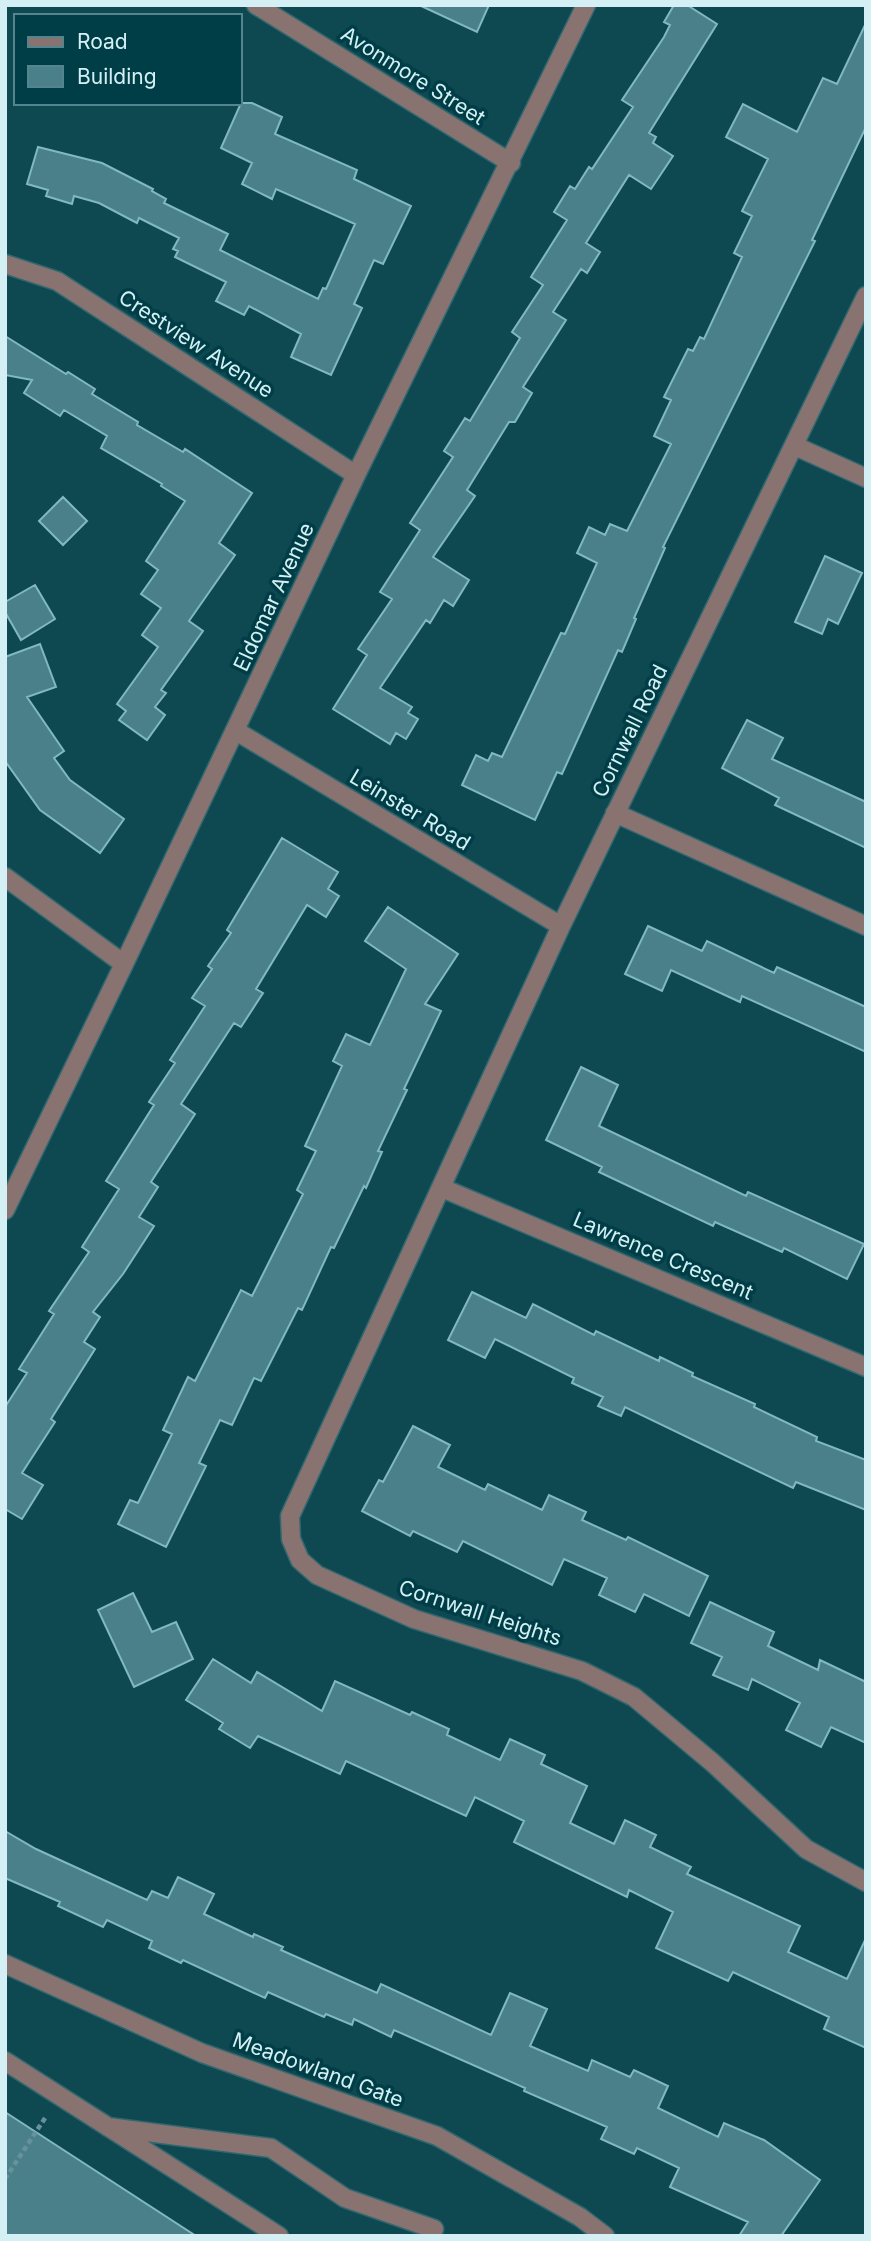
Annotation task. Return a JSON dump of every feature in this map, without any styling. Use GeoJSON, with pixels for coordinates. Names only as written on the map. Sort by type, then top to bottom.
{"type":"FeatureCollection","features":[{"type":"Feature","properties":{"kind":"street","name":"Avonmore Street"},"geometry":{"type":"LineString","coordinates":[[256,5],[511,163]]}},
{"type":"Feature","properties":{"kind":"street","name":"Eldomar Avenue"},"geometry":{"type":"LineString","coordinates":[[5,1210],[356,475],[586,5]]}},
{"type":"Feature","properties":{"kind":"street","name":"Crestview Avenue"},"geometry":{"type":"LineString","coordinates":[[5,264],[57,281],[356,475]]}},
{"type":"Feature","properties":{"kind":"street","name":"Cornwall Road"},"geometry":{"type":"LineString","coordinates":[[442,1188],[561,926],[866,296]]}},
{"type":"Feature","properties":{"kind":"street"},"geometry":{"type":"LineString","coordinates":[[795,446],[866,478]]}},
{"type":"Feature","properties":{"kind":"street","name":"Leinster Road"},"geometry":{"type":"LineString","coordinates":[[236,731],[561,926]]}},
{"type":"Feature","properties":{"kind":"street"},"geometry":{"type":"LineString","coordinates":[[615,813],[866,926]]}},
{"type":"Feature","properties":{"kind":"street"},"geometry":{"type":"LineString","coordinates":[[5,877],[124,964]]}},
{"type":"Feature","properties":{"kind":"street","name":"Lawrence Crescent"},"geometry":{"type":"LineString","coordinates":[[442,1188],[866,1367]]}},
{"type":"Feature","properties":{"kind":"street","name":"Cornwall Heights"},"geometry":{"type":"LineString","coordinates":[[442,1188],[290,1516],[290,1539],[300,1560],[317,1575],[414,1619],[582,1671],[634,1697],[713,1763],[806,1849],[866,1882]]}},
{"type":"Feature","properties":{"kind":"street","name":"Meadowland Gate"},"geometry":{"type":"LineString","coordinates":[[5,1964],[202,2053],[437,2136],[580,2217],[605,2236]]}},
{"type":"Feature","properties":{"kind":"street"},"geometry":{"type":"LineString","coordinates":[[5,2061],[279,2236]]}},
{"type":"Feature","properties":{"kind":"street"},"geometry":{"type":"LineString","coordinates":[[108,2127],[271,2148],[345,2198],[436,2233]]}},
{"type":"Feature","properties":{"kind":"path"},"geometry":{"type":"LineString","coordinates":[[5,2179],[60,2095]]}},
{"type":"Feature","properties":{"kind":"building"},"geometry":{"type":"Polygon","coordinates":[[[419,5],[489,5],[477,32],[419,5]]]}},
{"type":"Feature","properties":{"kind":"building"},"geometry":{"type":"Polygon","coordinates":[[[674,5],[687,5],[717,24],[649,133],[656,137],[653,143],[673,156],[651,189],[629,175],[586,243],[600,252],[587,273],[581,269],[553,312],[566,320],[523,387],[532,393],[515,422],[509,422],[467,490],[475,496],[433,557],[469,580],[453,606],[444,600],[430,623],[426,620],[380,688],[412,707],[408,713],[418,719],[406,739],[396,733],[390,744],[333,709],[367,655],[358,649],[392,599],[380,592],[420,530],[410,523],[453,457],[444,451],[465,418],[470,421],[520,338],[512,332],[543,285],[531,277],[567,220],[554,212],[570,186],[575,189],[589,167],[592,169],[633,107],[622,100],[664,37],[670,25],[664,22],[674,5]]]}},
{"type":"Feature","properties":{"kind":"building"},"geometry":{"type":"Polygon","coordinates":[[[866,23],[866,127],[812,240],[815,241],[663,547],[665,548],[622,652],[618,650],[562,774],[557,772],[535,820],[462,785],[476,755],[488,761],[492,753],[502,757],[561,633],[565,634],[597,563],[577,553],[589,527],[605,535],[610,524],[627,531],[671,444],[654,436],[671,400],[664,397],[688,349],[693,351],[700,337],[704,339],[742,257],[734,253],[752,216],[742,211],[768,159],[726,137],[743,104],[797,132],[823,78],[837,84],[866,23]]]}},
{"type":"Feature","properties":{"kind":"building"},"geometry":{"type":"Polygon","coordinates":[[[252,103],[282,117],[275,134],[357,170],[354,179],[411,206],[383,264],[374,260],[354,304],[362,308],[331,375],[291,357],[301,334],[249,306],[244,315],[216,301],[226,282],[175,257],[178,251],[173,249],[179,238],[139,218],[137,223],[99,203],[74,196],[72,204],[46,196],[48,190],[27,184],[38,147],[102,163],[153,189],[152,191],[166,199],[164,203],[228,234],[220,250],[318,299],[323,288],[326,289],[355,224],[276,189],[272,199],[242,184],[252,163],[221,148],[240,105],[252,103]]]}},
{"type":"Feature","properties":{"kind":"building"},"geometry":{"type":"Polygon","coordinates":[[[5,336],[95,389],[92,394],[138,422],[137,425],[183,452],[185,449],[252,493],[219,543],[235,555],[189,621],[203,631],[161,690],[166,693],[155,707],[165,715],[147,740],[119,720],[126,711],[117,704],[158,647],[142,635],[161,608],[141,594],[158,570],[146,561],[185,501],[161,486],[162,484],[101,448],[107,436],[64,410],[60,416],[24,393],[32,380],[5,375],[5,336]]]}},
{"type":"Feature","properties":{"kind":"building"},"geometry":{"type":"Polygon","coordinates":[[[63,497],[87,521],[63,545],[39,521],[63,497]]]}},
{"type":"Feature","properties":{"kind":"building"},"geometry":{"type":"Polygon","coordinates":[[[825,556],[862,573],[838,624],[828,619],[822,634],[795,622],[825,556]]]}},
{"type":"Feature","properties":{"kind":"building"},"geometry":{"type":"Polygon","coordinates":[[[35,585],[55,619],[21,640],[5,612],[5,602],[35,585]]]}},
{"type":"Feature","properties":{"kind":"building"},"geometry":{"type":"Polygon","coordinates":[[[40,644],[56,687],[27,697],[64,751],[54,758],[70,780],[124,819],[100,853],[40,810],[5,761],[5,657],[40,644]]]}},
{"type":"Feature","properties":{"kind":"building"},"geometry":{"type":"Polygon","coordinates":[[[747,720],[783,738],[772,759],[866,802],[866,848],[775,805],[779,798],[722,768],[747,720]]]}},
{"type":"Feature","properties":{"kind":"building"},"geometry":{"type":"Polygon","coordinates":[[[282,838],[338,872],[328,889],[339,896],[326,917],[307,905],[256,989],[263,993],[241,1027],[234,1023],[181,1104],[195,1114],[151,1182],[158,1187],[139,1217],[154,1226],[123,1274],[93,1312],[100,1317],[84,1342],[95,1349],[51,1419],[55,1422],[22,1473],[43,1485],[22,1519],[5,1509],[5,1407],[27,1373],[19,1369],[54,1314],[49,1311],[89,1252],[82,1247],[119,1189],[106,1181],[154,1105],[149,1102],[175,1063],[170,1060],[205,1006],[192,998],[212,969],[208,966],[231,933],[227,930],[282,838]]]}},
{"type":"Feature","properties":{"kind":"building"},"geometry":{"type":"Polygon","coordinates":[[[388,907],[458,954],[425,1004],[441,1011],[404,1089],[407,1090],[378,1151],[382,1152],[366,1188],[364,1186],[334,1248],[331,1247],[302,1310],[298,1308],[261,1381],[254,1378],[232,1425],[220,1420],[199,1463],[206,1466],[166,1547],[118,1524],[130,1500],[138,1503],[172,1434],[163,1430],[188,1377],[195,1381],[241,1290],[252,1296],[303,1194],[297,1190],[316,1151],[305,1146],[342,1066],[333,1061],[346,1034],[370,1045],[406,969],[365,941],[388,907]]]}},
{"type":"Feature","properties":{"kind":"building"},"geometry":{"type":"Polygon","coordinates":[[[648,926],[702,951],[707,941],[774,973],[777,967],[866,1007],[866,1052],[742,996],[740,1002],[671,970],[662,991],[625,974],[648,926]]]}},
{"type":"Feature","properties":{"kind":"building"},"geometry":{"type":"Polygon","coordinates":[[[581,1067],[618,1085],[599,1126],[746,1196],[748,1192],[864,1244],[847,1279],[784,1248],[782,1252],[715,1222],[713,1226],[599,1172],[602,1167],[546,1140],[581,1067]]]}},
{"type":"Feature","properties":{"kind":"building"},"geometry":{"type":"Polygon","coordinates":[[[472,1292],[526,1318],[533,1304],[594,1335],[596,1331],[659,1361],[660,1357],[693,1373],[692,1376],[755,1404],[754,1407],[817,1437],[816,1441],[866,1460],[866,1510],[796,1482],[793,1488],[625,1407],[621,1416],[598,1406],[603,1397],[572,1383],[574,1378],[495,1339],[485,1358],[448,1340],[472,1292]]]}},
{"type":"Feature","properties":{"kind":"building"},"geometry":{"type":"Polygon","coordinates":[[[413,1426],[450,1445],[438,1467],[485,1490],[488,1484],[542,1510],[549,1495],[586,1512],[582,1520],[626,1540],[628,1537],[708,1576],[689,1616],[644,1594],[635,1612],[599,1595],[607,1578],[564,1559],[552,1585],[463,1541],[457,1552],[413,1531],[410,1536],[362,1511],[379,1480],[383,1482],[413,1426]]]}},
{"type":"Feature","properties":{"kind":"building"},"geometry":{"type":"Polygon","coordinates":[[[133,1593],[152,1632],[176,1622],[193,1659],[134,1687],[98,1610],[133,1593]]]}},
{"type":"Feature","properties":{"kind":"building"},"geometry":{"type":"Polygon","coordinates":[[[710,1602],[774,1632],[768,1646],[818,1670],[820,1660],[866,1682],[866,1743],[831,1727],[821,1747],[786,1730],[800,1703],[752,1679],[748,1690],[713,1675],[722,1657],[691,1643],[710,1602]]]}},
{"type":"Feature","properties":{"kind":"building"},"geometry":{"type":"Polygon","coordinates":[[[213,1659],[251,1683],[257,1672],[322,1711],[335,1681],[410,1715],[412,1712],[449,1729],[447,1735],[500,1760],[510,1739],[545,1755],[541,1764],[587,1786],[570,1823],[614,1844],[625,1820],[656,1835],[650,1847],[691,1867],[687,1874],[800,1926],[788,1952],[847,1979],[866,1938],[866,2048],[824,2029],[829,2017],[733,1972],[728,1981],[656,1948],[673,1912],[629,1890],[627,1897],[514,1842],[524,1821],[475,1797],[466,1816],[346,1761],[340,1774],[258,1736],[250,1748],[219,1729],[223,1723],[186,1700],[213,1659]]]}},
{"type":"Feature","properties":{"kind":"building"},"geometry":{"type":"Polygon","coordinates":[[[5,1831],[36,1849],[147,1900],[152,1891],[168,1898],[178,1877],[214,1894],[204,1914],[253,1937],[254,1934],[283,1947],[281,1950],[377,1993],[381,1984],[491,2035],[510,1993],[547,2009],[530,2046],[588,2071],[592,2060],[630,2077],[634,2070],[668,2086],[658,2108],[718,2137],[724,2123],[764,2140],[820,2180],[781,2236],[739,2236],[748,2222],[670,2187],[679,2168],[637,2148],[634,2154],[601,2139],[607,2127],[394,2030],[391,2037],[354,2019],[352,2025],[326,2014],[324,2017],[268,1992],[265,1998],[183,1960],[181,1963],[149,1948],[152,1941],[107,1920],[103,1927],[58,1906],[60,1902],[5,1878],[5,1831]]]}},
{"type":"Feature","properties":{"kind":"building"},"geometry":{"type":"Polygon","coordinates":[[[5,2112],[196,2236],[5,2236],[5,2112]]]}}]}
